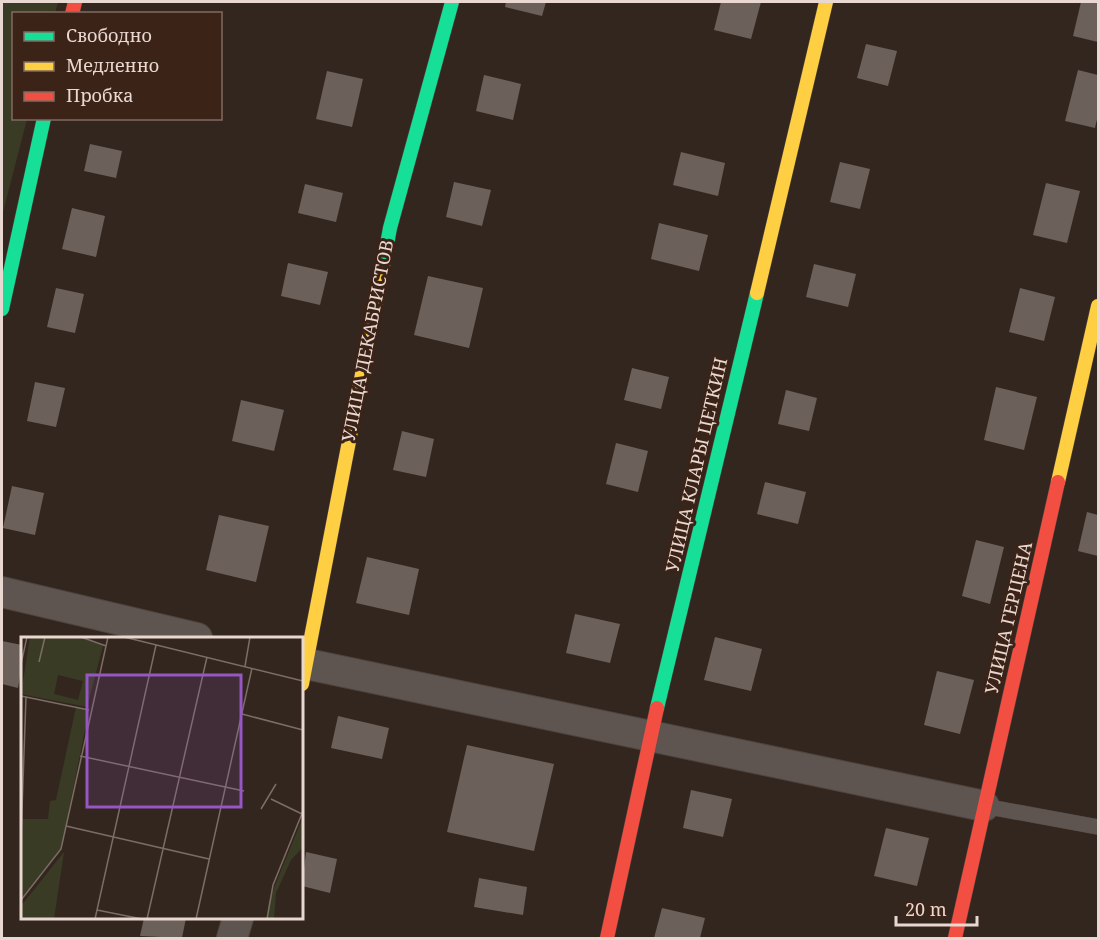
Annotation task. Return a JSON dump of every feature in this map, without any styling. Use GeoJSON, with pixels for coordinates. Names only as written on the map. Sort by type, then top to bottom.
{"type":"FeatureCollection","features":[{"type":"Feature","properties":{"kind":"street","name":"УЛИЦА ДЕКАБРИСТОВ"},"geometry":{"type":"LineString","coordinates":[[303,670],[390,228],[452,2]]}},
{"type":"Feature","properties":{"kind":"street","name":"УЛИЦА КЛАРЫ ЦЕТКИН"},"geometry":{"type":"LineString","coordinates":[[607,939],[651,735],[826,2]]}},
{"type":"Feature","properties":{"kind":"street"},"geometry":{"type":"LineString","coordinates":[[2,309],[7,251],[43,120]]}},
{"type":"Feature","properties":{"kind":"street","name":"УЛИЦА ГЕРЦЕНА"},"geometry":{"type":"LineString","coordinates":[[955,939],[1098,306]]}},
{"type":"Feature","properties":{"kind":"street"},"geometry":{"type":"LineString","coordinates":[[2,592],[189,637]]}},
{"type":"Feature","properties":{"kind":"street"},"geometry":{"type":"LineString","coordinates":[[303,670],[651,735],[984,806]]}},
{"type":"Feature","properties":{"kind":"street"},"geometry":{"type":"LineString","coordinates":[[232,939],[238,919]]}},
{"type":"Feature","properties":{"kind":"lane"},"geometry":{"type":"LineString","coordinates":[[984,806],[1098,827]]}},
{"type":"Feature","properties":{"kind":"green space"},"geometry":{"type":"Polygon","coordinates":[[[2,2],[58,2],[55,12],[12,12],[12,120],[27,120],[2,216],[2,2]]]}},
{"type":"Feature","properties":{"kind":"building"},"geometry":{"type":"Polygon","coordinates":[[[506,2],[546,2],[542,16],[505,7],[506,2]]]}},
{"type":"Feature","properties":{"kind":"building"},"geometry":{"type":"Polygon","coordinates":[[[721,2],[761,2],[751,39],[714,30],[721,2]]]}},
{"type":"Feature","properties":{"kind":"building"},"geometry":{"type":"Polygon","coordinates":[[[1081,2],[1098,2],[1098,42],[1073,36],[1081,2]]]}},
{"type":"Feature","properties":{"kind":"building"},"geometry":{"type":"Polygon","coordinates":[[[866,44],[897,51],[888,86],[857,78],[866,44]]]}},
{"type":"Feature","properties":{"kind":"building"},"geometry":{"type":"Polygon","coordinates":[[[1078,70],[1098,75],[1098,115],[1095,128],[1065,121],[1078,70]]]}},
{"type":"Feature","properties":{"kind":"building"},"geometry":{"type":"Polygon","coordinates":[[[327,71],[363,79],[352,127],[316,119],[327,71]]]}},
{"type":"Feature","properties":{"kind":"building"},"geometry":{"type":"Polygon","coordinates":[[[484,75],[521,84],[513,120],[476,111],[484,75]]]}},
{"type":"Feature","properties":{"kind":"building"},"geometry":{"type":"Polygon","coordinates":[[[90,144],[122,151],[116,178],[84,171],[90,144]]]}},
{"type":"Feature","properties":{"kind":"building"},"geometry":{"type":"Polygon","coordinates":[[[681,152],[725,163],[718,196],[673,185],[681,152]]]}},
{"type":"Feature","properties":{"kind":"building"},"geometry":{"type":"Polygon","coordinates":[[[840,162],[870,169],[860,209],[830,202],[840,162]]]}},
{"type":"Feature","properties":{"kind":"building"},"geometry":{"type":"Polygon","coordinates":[[[454,182],[491,190],[482,226],[446,217],[454,182]]]}},
{"type":"Feature","properties":{"kind":"building"},"geometry":{"type":"Polygon","coordinates":[[[1046,183],[1080,191],[1067,243],[1033,235],[1046,183]]]}},
{"type":"Feature","properties":{"kind":"building"},"geometry":{"type":"Polygon","coordinates":[[[305,184],[343,193],[336,222],[298,213],[305,184]]]}},
{"type":"Feature","properties":{"kind":"building"},"geometry":{"type":"Polygon","coordinates":[[[72,208],[105,216],[96,257],[62,249],[72,208]]]}},
{"type":"Feature","properties":{"kind":"building"},"geometry":{"type":"Polygon","coordinates":[[[659,223],[708,235],[699,271],[651,259],[659,223]]]}},
{"type":"Feature","properties":{"kind":"building"},"geometry":{"type":"Polygon","coordinates":[[[288,263],[328,272],[320,305],[281,296],[288,263]]]}},
{"type":"Feature","properties":{"kind":"building"},"geometry":{"type":"Polygon","coordinates":[[[814,264],[856,274],[848,307],[806,297],[814,264]]]}},
{"type":"Feature","properties":{"kind":"building"},"geometry":{"type":"Polygon","coordinates":[[[428,276],[483,288],[469,348],[414,335],[428,276]]]}},
{"type":"Feature","properties":{"kind":"building"},"geometry":{"type":"Polygon","coordinates":[[[56,288],[84,294],[75,333],[47,327],[56,288]]]}},
{"type":"Feature","properties":{"kind":"building"},"geometry":{"type":"Polygon","coordinates":[[[1020,288],[1055,297],[1044,341],[1009,332],[1020,288]]]}},
{"type":"Feature","properties":{"kind":"building"},"geometry":{"type":"Polygon","coordinates":[[[632,368],[669,377],[661,409],[624,400],[632,368]]]}},
{"type":"Feature","properties":{"kind":"building"},"geometry":{"type":"Polygon","coordinates":[[[35,382],[65,388],[56,427],[27,421],[35,382]]]}},
{"type":"Feature","properties":{"kind":"building"},"geometry":{"type":"Polygon","coordinates":[[[996,387],[1037,397],[1024,450],[984,440],[996,387]]]}},
{"type":"Feature","properties":{"kind":"building"},"geometry":{"type":"Polygon","coordinates":[[[786,390],[817,398],[809,431],[778,424],[786,390]]]}},
{"type":"Feature","properties":{"kind":"building"},"geometry":{"type":"Polygon","coordinates":[[[241,400],[284,410],[274,451],[232,441],[241,400]]]}},
{"type":"Feature","properties":{"kind":"building"},"geometry":{"type":"Polygon","coordinates":[[[402,431],[434,439],[426,477],[393,470],[402,431]]]}},
{"type":"Feature","properties":{"kind":"building"},"geometry":{"type":"Polygon","coordinates":[[[616,443],[648,451],[638,492],[606,484],[616,443]]]}},
{"type":"Feature","properties":{"kind":"building"},"geometry":{"type":"Polygon","coordinates":[[[765,482],[806,492],[798,524],[757,514],[765,482]]]}},
{"type":"Feature","properties":{"kind":"building"},"geometry":{"type":"Polygon","coordinates":[[[12,486],[44,493],[35,535],[3,528],[12,486]]]}},
{"type":"Feature","properties":{"kind":"building"},"geometry":{"type":"Polygon","coordinates":[[[1087,512],[1098,515],[1098,556],[1078,551],[1087,512]]]}},
{"type":"Feature","properties":{"kind":"building"},"geometry":{"type":"Polygon","coordinates":[[[219,515],[269,526],[256,582],[206,570],[219,515]]]}},
{"type":"Feature","properties":{"kind":"building"},"geometry":{"type":"Polygon","coordinates":[[[976,540],[1004,547],[990,604],[962,596],[976,540]]]}},
{"type":"Feature","properties":{"kind":"building"},"geometry":{"type":"Polygon","coordinates":[[[367,557],[419,569],[409,615],[356,603],[367,557]]]}},
{"type":"Feature","properties":{"kind":"building"},"geometry":{"type":"Polygon","coordinates":[[[575,614],[620,624],[610,663],[566,653],[575,614]]]}},
{"type":"Feature","properties":{"kind":"building"},"geometry":{"type":"Polygon","coordinates":[[[715,637],[762,649],[751,691],[704,680],[715,637]]]}},
{"type":"Feature","properties":{"kind":"building"},"geometry":{"type":"Polygon","coordinates":[[[2,641],[21,645],[18,688],[2,684],[2,641]]]}},
{"type":"Feature","properties":{"kind":"building"},"geometry":{"type":"Polygon","coordinates":[[[937,671],[974,680],[960,734],[924,725],[937,671]]]}},
{"type":"Feature","properties":{"kind":"building"},"geometry":{"type":"Polygon","coordinates":[[[338,716],[389,728],[382,759],[331,748],[338,716]]]}},
{"type":"Feature","properties":{"kind":"building"},"geometry":{"type":"Polygon","coordinates":[[[467,745],[554,764],[534,851],[447,832],[467,745]]]}},
{"type":"Feature","properties":{"kind":"building"},"geometry":{"type":"Polygon","coordinates":[[[691,790],[732,799],[723,837],[683,828],[691,790]]]}},
{"type":"Feature","properties":{"kind":"building"},"geometry":{"type":"Polygon","coordinates":[[[886,828],[929,838],[917,886],[874,876],[886,828]]]}},
{"type":"Feature","properties":{"kind":"building"},"geometry":{"type":"Polygon","coordinates":[[[306,852],[337,859],[330,893],[303,886],[306,852]]]}},
{"type":"Feature","properties":{"kind":"building"},"geometry":{"type":"Polygon","coordinates":[[[479,878],[527,887],[523,915],[474,907],[479,878]]]}},
{"type":"Feature","properties":{"kind":"building"},"geometry":{"type":"Polygon","coordinates":[[[662,908],[705,918],[700,938],[654,938],[662,908]]]}},
{"type":"Feature","properties":{"kind":"building"},"geometry":{"type":"Polygon","coordinates":[[[144,919],[186,919],[182,938],[140,936],[144,919]]]}},
{"type":"Feature","properties":{"kind":"traffic: fast"},"geometry":{"type":"LineString","coordinates":[[382,271],[390,228],[452,2]]}},
{"type":"Feature","properties":{"kind":"traffic: fast"},"geometry":{"type":"LineString","coordinates":[[2,309],[44,120]]}},
{"type":"Feature","properties":{"kind":"traffic: fast"},"geometry":{"type":"LineString","coordinates":[[657,708],[757,293]]}},
{"type":"Feature","properties":{"kind":"traffic: slow"},"geometry":{"type":"LineString","coordinates":[[757,293],[826,2]]}},
{"type":"Feature","properties":{"kind":"traffic: slow"},"geometry":{"type":"LineString","coordinates":[[303,679],[382,271]]}},
{"type":"Feature","properties":{"kind":"traffic: slow"},"geometry":{"type":"LineString","coordinates":[[1058,482],[1098,306]]}},
{"type":"Feature","properties":{"kind":"traffic: jam"},"geometry":{"type":"LineString","coordinates":[[72,12],[75,2]]}},
{"type":"Feature","properties":{"kind":"traffic: jam"},"geometry":{"type":"LineString","coordinates":[[955,938],[1058,482]]}},
{"type":"Feature","properties":{"kind":"traffic: jam"},"geometry":{"type":"LineString","coordinates":[[607,938],[657,708]]}}]}
